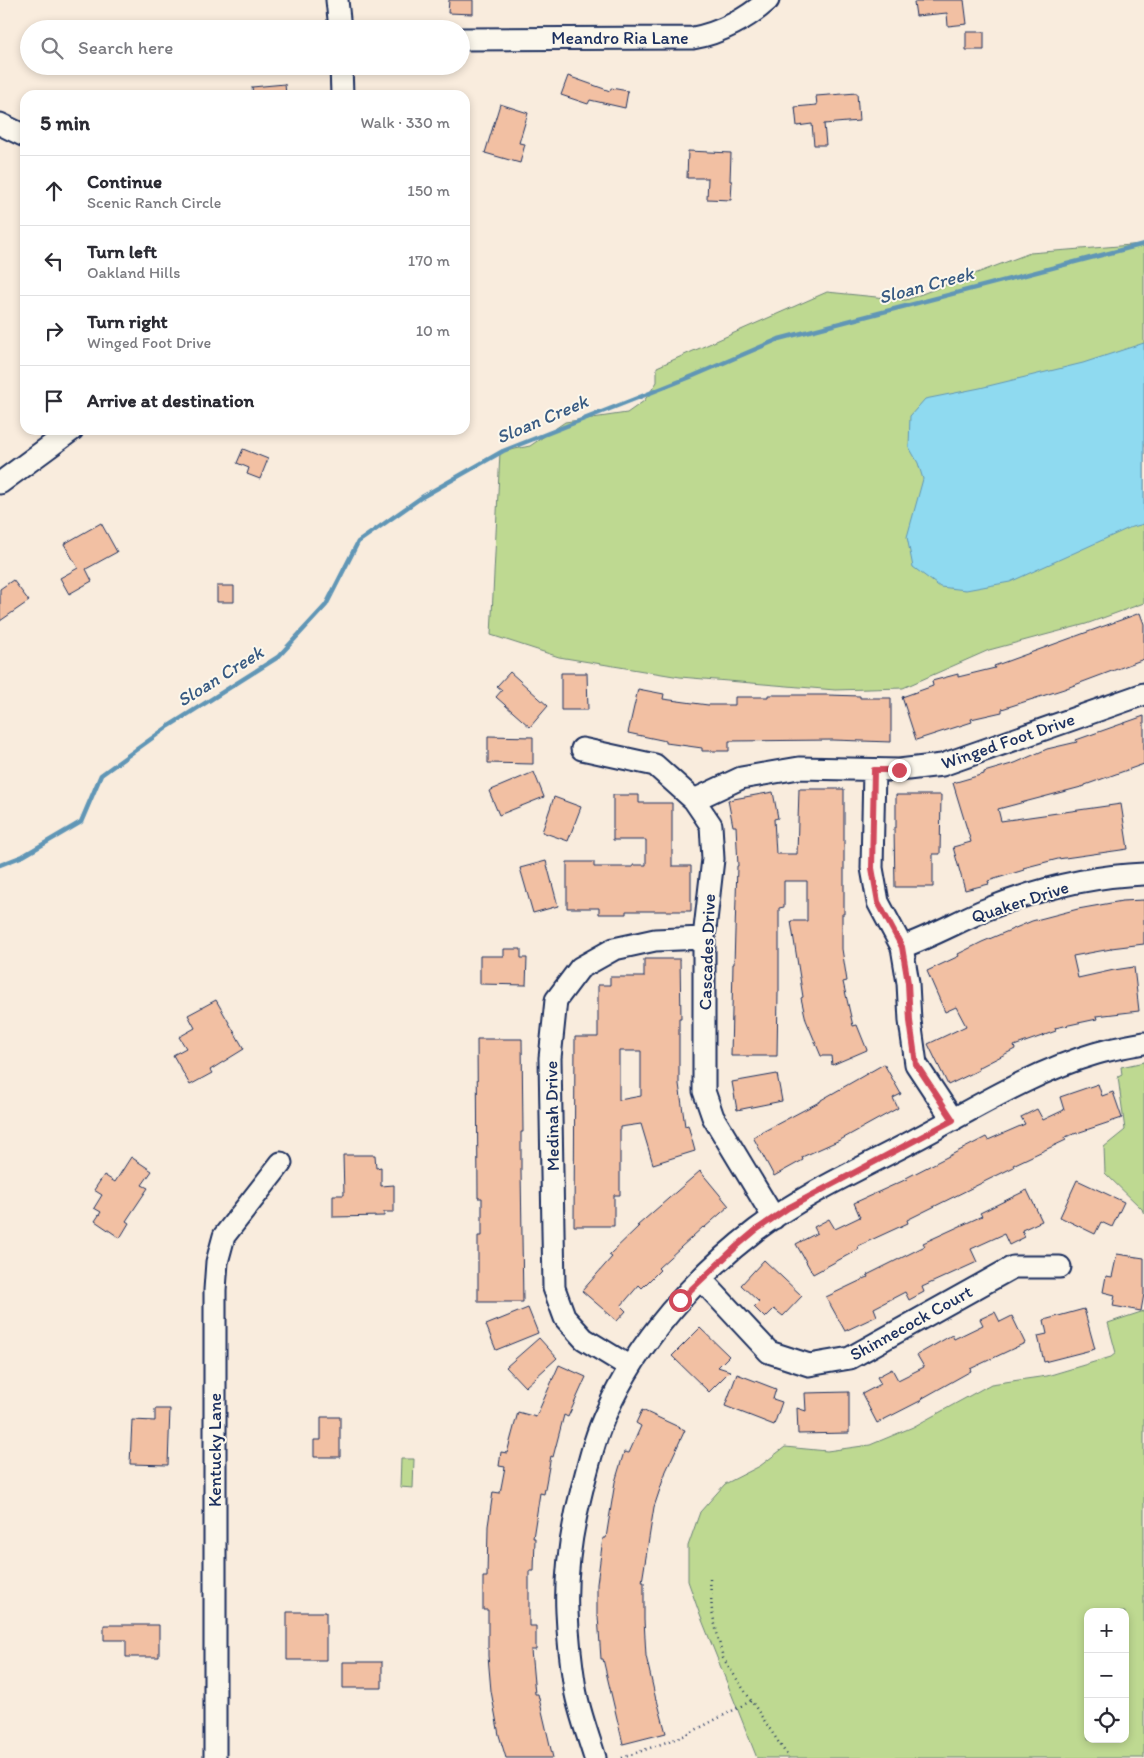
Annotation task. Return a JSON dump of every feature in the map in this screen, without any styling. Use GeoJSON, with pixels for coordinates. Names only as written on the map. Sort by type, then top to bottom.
{"type":"FeatureCollection","features":[{"type":"Feature","properties":{"kind":"street"},"geometry":{"type":"LineString","coordinates":[[337,0],[339,20]]}},
{"type":"Feature","properties":{"kind":"street","name":"Meandro Ria Lane"},"geometry":{"type":"LineString","coordinates":[[470,39],[694,38],[707,36],[723,29],[744,18],[767,1]]}},
{"type":"Feature","properties":{"kind":"street"},"geometry":{"type":"LineString","coordinates":[[341,75],[342,90]]}},
{"type":"Feature","properties":{"kind":"street"},"geometry":{"type":"LineString","coordinates":[[0,124],[20,134]]}},
{"type":"Feature","properties":{"kind":"street"},"geometry":{"type":"LineString","coordinates":[[0,483],[65,435]]}},
{"type":"Feature","properties":{"kind":"street","name":"Winged Foot Drive"},"geometry":{"type":"LineString","coordinates":[[694,800],[741,778],[799,768],[899,770],[942,766],[1144,694]]}},
{"type":"Feature","properties":{"kind":"street","name":"Cascades Drive"},"geometry":{"type":"LineString","coordinates":[[582,749],[655,766],[694,800],[711,825],[713,859],[704,938],[704,1091],[713,1117],[774,1218]]}},
{"type":"Feature","properties":{"kind":"street"},"geometry":{"type":"LineString","coordinates":[[874,770],[872,868],[878,902],[902,947],[908,983],[910,1021],[916,1064],[953,1120]]}},
{"type":"Feature","properties":{"kind":"street","name":"Quaker Drive"},"geometry":{"type":"LineString","coordinates":[[902,947],[927,938],[985,910],[1054,887],[1124,874],[1144,874]]}},
{"type":"Feature","properties":{"kind":"street","name":"Medinah Drive"},"geometry":{"type":"LineString","coordinates":[[630,1367],[584,1339],[565,1318],[554,1288],[550,1058],[556,1000],[580,968],[614,949],[655,940],[704,938]]}},
{"type":"Feature","properties":{"kind":"street"},"geometry":{"type":"LineString","coordinates":[[594,1758],[575,1689],[566,1609],[569,1558],[577,1507],[592,1450],[607,1410],[630,1367],[662,1321],[701,1279],[737,1246],[800,1201],[1046,1072],[1095,1053],[1144,1043]]}},
{"type":"Feature","properties":{"kind":"street","name":"Kentucky Lane"},"geometry":{"type":"LineString","coordinates":[[215,1758],[215,1290],[217,1262],[224,1236],[280,1163]]}},
{"type":"Feature","properties":{"kind":"street","name":"Shinnecock Court"},"geometry":{"type":"LineString","coordinates":[[701,1279],[769,1352],[809,1365],[850,1358],[1013,1267],[1060,1267]]}},
{"type":"Feature","properties":{"kind":"path"},"geometry":{"type":"LineString","coordinates":[[710,1579],[712,1612],[723,1658],[789,1758]]}},
{"type":"Feature","properties":{"kind":"path"},"geometry":{"type":"LineString","coordinates":[[622,1758],[686,1735],[751,1701]]}},
{"type":"Feature","properties":{"kind":"green space"},"geometry":{"type":"Polygon","coordinates":[[[1144,244],[1144,603],[1086,624],[989,650],[903,688],[835,690],[680,677],[559,657],[491,635],[500,452],[530,446],[565,422],[627,413],[644,401],[657,382],[657,367],[827,292],[906,300],[1030,253],[1144,244]]]}},
{"type":"Feature","properties":{"kind":"green space"},"geometry":{"type":"Polygon","coordinates":[[[1144,1062],[1144,1214],[1142,1209],[1105,1173],[1104,1147],[1125,1130],[1118,1077],[1122,1075],[1121,1067],[1144,1062]]]}},
{"type":"Feature","properties":{"kind":"green space"},"geometry":{"type":"Polygon","coordinates":[[[1144,1311],[1144,1758],[757,1758],[688,1581],[688,1546],[700,1512],[725,1484],[760,1466],[785,1447],[827,1451],[870,1445],[913,1427],[991,1384],[1047,1376],[1111,1357],[1116,1353],[1108,1323],[1144,1311]]]}},
{"type":"Feature","properties":{"kind":"green space"},"geometry":{"type":"Polygon","coordinates":[[[401,1459],[414,1459],[413,1488],[400,1487],[401,1459]]]}},
{"type":"Feature","properties":{"kind":"water"},"geometry":{"type":"Polygon","coordinates":[[[1144,343],[1144,524],[1129,528],[1010,582],[966,590],[940,587],[913,567],[907,537],[923,479],[918,463],[909,447],[910,416],[925,399],[1083,363],[1144,343]]]}},
{"type":"Feature","properties":{"kind":"building"},"geometry":{"type":"Polygon","coordinates":[[[449,0],[473,0],[473,14],[448,13],[449,0]]]}},
{"type":"Feature","properties":{"kind":"building"},"geometry":{"type":"Polygon","coordinates":[[[922,0],[964,0],[967,24],[948,26],[947,13],[916,16],[914,2],[922,2],[922,0]]]}},
{"type":"Feature","properties":{"kind":"building"},"geometry":{"type":"Polygon","coordinates":[[[966,32],[984,32],[984,50],[966,50],[966,32]]]}},
{"type":"Feature","properties":{"kind":"building"},"geometry":{"type":"Polygon","coordinates":[[[568,76],[610,91],[611,88],[628,91],[625,108],[590,100],[588,104],[561,95],[568,76]]]}},
{"type":"Feature","properties":{"kind":"building"},"geometry":{"type":"Polygon","coordinates":[[[285,84],[286,90],[252,90],[252,87],[285,84]]]}},
{"type":"Feature","properties":{"kind":"building"},"geometry":{"type":"Polygon","coordinates":[[[857,93],[859,121],[824,124],[826,145],[814,145],[812,124],[797,126],[795,107],[817,105],[816,96],[857,93]]]}},
{"type":"Feature","properties":{"kind":"building"},"geometry":{"type":"Polygon","coordinates":[[[500,104],[528,113],[519,143],[525,144],[520,163],[485,153],[500,104]]]}},
{"type":"Feature","properties":{"kind":"building"},"geometry":{"type":"Polygon","coordinates":[[[688,151],[731,153],[731,200],[707,199],[708,178],[687,178],[688,151]]]}},
{"type":"Feature","properties":{"kind":"building"},"geometry":{"type":"Polygon","coordinates":[[[243,449],[268,459],[260,479],[247,474],[249,468],[237,463],[243,449]]]}},
{"type":"Feature","properties":{"kind":"building"},"geometry":{"type":"Polygon","coordinates":[[[101,523],[117,552],[86,569],[92,581],[69,594],[60,578],[78,568],[64,544],[101,523]]]}},
{"type":"Feature","properties":{"kind":"building"},"geometry":{"type":"Polygon","coordinates":[[[13,580],[29,601],[0,621],[0,589],[13,580]]]}},
{"type":"Feature","properties":{"kind":"building"},"geometry":{"type":"Polygon","coordinates":[[[217,586],[234,586],[234,602],[217,602],[217,586]]]}},
{"type":"Feature","properties":{"kind":"building"},"geometry":{"type":"Polygon","coordinates":[[[1140,613],[1144,624],[1144,659],[1064,689],[1002,709],[1002,712],[971,719],[972,722],[916,740],[902,697],[933,686],[932,681],[958,674],[958,677],[995,668],[994,666],[1140,613]]]}},
{"type":"Feature","properties":{"kind":"building"},"geometry":{"type":"Polygon","coordinates":[[[510,672],[548,706],[530,727],[496,697],[502,690],[497,686],[510,672]]]}},
{"type":"Feature","properties":{"kind":"building"},"geometry":{"type":"Polygon","coordinates":[[[561,673],[587,673],[588,710],[561,710],[561,673]]]}},
{"type":"Feature","properties":{"kind":"building"},"geometry":{"type":"Polygon","coordinates":[[[638,689],[664,694],[663,699],[708,705],[735,705],[735,697],[768,697],[768,695],[891,698],[891,742],[833,740],[729,741],[729,751],[702,751],[702,748],[666,743],[666,741],[628,733],[638,689]]]}},
{"type":"Feature","properties":{"kind":"building"},"geometry":{"type":"Polygon","coordinates":[[[1144,716],[1144,764],[1085,786],[998,809],[1001,821],[1121,804],[1128,849],[1058,859],[1023,868],[1024,870],[988,881],[989,884],[965,890],[953,847],[971,842],[953,783],[1015,763],[1047,749],[1077,742],[1076,740],[1144,716]]]}},
{"type":"Feature","properties":{"kind":"building"},"geometry":{"type":"Polygon","coordinates":[[[488,736],[533,737],[533,764],[488,763],[488,736]]]}},
{"type":"Feature","properties":{"kind":"building"},"geometry":{"type":"Polygon","coordinates":[[[534,772],[544,797],[499,815],[489,791],[534,772]]]}},
{"type":"Feature","properties":{"kind":"building"},"geometry":{"type":"Polygon","coordinates":[[[799,789],[844,789],[844,914],[842,914],[842,949],[847,981],[843,982],[853,1026],[857,1025],[867,1050],[832,1065],[831,1056],[821,1056],[806,1020],[801,998],[803,997],[791,921],[807,921],[807,881],[784,881],[784,907],[779,908],[777,1056],[731,1056],[738,866],[736,826],[733,826],[728,800],[773,792],[778,818],[774,819],[776,854],[797,854],[799,789]]]}},
{"type":"Feature","properties":{"kind":"building"},"geometry":{"type":"Polygon","coordinates":[[[613,795],[639,795],[639,803],[672,803],[672,866],[691,866],[691,911],[626,911],[626,914],[599,914],[599,908],[567,908],[567,862],[594,862],[594,867],[646,865],[646,840],[613,840],[613,795]]]}},
{"type":"Feature","properties":{"kind":"building"},"geometry":{"type":"Polygon","coordinates":[[[896,795],[941,795],[940,854],[933,854],[933,887],[895,887],[894,828],[896,828],[896,795]]]}},
{"type":"Feature","properties":{"kind":"building"},"geometry":{"type":"Polygon","coordinates":[[[554,797],[581,807],[568,841],[542,832],[554,797]]]}},
{"type":"Feature","properties":{"kind":"building"},"geometry":{"type":"Polygon","coordinates":[[[546,861],[558,906],[533,913],[520,868],[546,861]]]}},
{"type":"Feature","properties":{"kind":"building"},"geometry":{"type":"Polygon","coordinates":[[[1144,900],[1144,944],[1111,948],[1073,956],[1078,978],[1134,967],[1139,1011],[1096,1016],[1097,1019],[1055,1028],[1056,1031],[1014,1046],[1015,1049],[948,1085],[928,1044],[966,1026],[956,1007],[945,1012],[927,971],[959,956],[958,954],[982,942],[1032,921],[1078,909],[1122,901],[1144,900]]]}},
{"type":"Feature","properties":{"kind":"building"},"geometry":{"type":"Polygon","coordinates":[[[504,949],[521,949],[521,958],[527,958],[526,985],[480,984],[480,956],[504,956],[504,949]]]}},
{"type":"Feature","properties":{"kind":"building"},"geometry":{"type":"Polygon","coordinates":[[[644,959],[680,959],[679,1084],[685,1126],[688,1125],[695,1151],[653,1164],[641,1124],[620,1127],[620,1195],[614,1195],[614,1226],[574,1226],[575,1037],[598,1037],[598,985],[610,985],[610,977],[644,977],[644,959]],[[619,1051],[619,1100],[641,1096],[641,1051],[619,1051]]]}},
{"type":"Feature","properties":{"kind":"building"},"geometry":{"type":"Polygon","coordinates":[[[216,1000],[244,1049],[210,1070],[212,1073],[190,1085],[173,1055],[186,1048],[179,1037],[195,1028],[188,1015],[216,1000]]]}},
{"type":"Feature","properties":{"kind":"building"},"geometry":{"type":"Polygon","coordinates":[[[477,1039],[522,1039],[523,1132],[521,1132],[521,1171],[523,1302],[478,1302],[478,1236],[482,1236],[482,1198],[478,1198],[477,1039]]]}},
{"type":"Feature","properties":{"kind":"building"},"geometry":{"type":"Polygon","coordinates":[[[884,1064],[901,1094],[893,1098],[898,1108],[842,1139],[802,1157],[803,1160],[774,1176],[753,1137],[821,1101],[884,1064]]]}},
{"type":"Feature","properties":{"kind":"building"},"geometry":{"type":"Polygon","coordinates":[[[777,1074],[782,1101],[737,1110],[732,1082],[777,1074]]]}},
{"type":"Feature","properties":{"kind":"building"},"geometry":{"type":"Polygon","coordinates":[[[1098,1084],[1102,1096],[1113,1092],[1122,1118],[1065,1137],[1066,1140],[907,1220],[908,1223],[858,1246],[859,1249],[813,1274],[796,1244],[817,1233],[814,1227],[829,1219],[835,1229],[860,1217],[854,1203],[907,1179],[986,1137],[988,1140],[1025,1124],[1021,1117],[1037,1109],[1043,1120],[1064,1110],[1060,1097],[1098,1084]]]}},
{"type":"Feature","properties":{"kind":"building"},"geometry":{"type":"Polygon","coordinates":[[[343,1155],[375,1155],[376,1168],[381,1167],[381,1186],[394,1185],[394,1212],[384,1212],[384,1216],[333,1217],[333,1195],[344,1195],[343,1155]]]}},
{"type":"Feature","properties":{"kind":"building"},"geometry":{"type":"Polygon","coordinates":[[[131,1157],[152,1171],[142,1185],[148,1188],[126,1221],[129,1223],[120,1238],[95,1221],[101,1212],[94,1208],[102,1195],[94,1190],[104,1175],[115,1182],[131,1157]]]}},
{"type":"Feature","properties":{"kind":"building"},"geometry":{"type":"Polygon","coordinates":[[[700,1171],[729,1206],[658,1268],[660,1270],[642,1288],[639,1285],[621,1306],[626,1311],[617,1321],[582,1291],[612,1257],[609,1255],[639,1226],[637,1226],[700,1171]]]}},
{"type":"Feature","properties":{"kind":"building"},"geometry":{"type":"Polygon","coordinates":[[[1077,1180],[1124,1202],[1112,1227],[1101,1222],[1095,1234],[1060,1217],[1077,1180]]]}},
{"type":"Feature","properties":{"kind":"building"},"geometry":{"type":"Polygon","coordinates":[[[1027,1190],[1042,1221],[1022,1230],[1025,1237],[1009,1245],[1004,1234],[971,1249],[977,1262],[922,1287],[924,1292],[909,1300],[905,1292],[874,1308],[877,1316],[845,1331],[826,1297],[925,1246],[923,1243],[982,1216],[980,1213],[1027,1190]]]}},
{"type":"Feature","properties":{"kind":"building"},"geometry":{"type":"Polygon","coordinates":[[[1117,1254],[1144,1258],[1144,1294],[1141,1311],[1113,1306],[1115,1295],[1103,1292],[1106,1276],[1112,1277],[1117,1254]]]}},
{"type":"Feature","properties":{"kind":"building"},"geometry":{"type":"Polygon","coordinates":[[[764,1260],[802,1296],[783,1316],[774,1309],[765,1318],[754,1307],[759,1302],[741,1285],[764,1260]]]}},
{"type":"Feature","properties":{"kind":"building"},"geometry":{"type":"Polygon","coordinates":[[[528,1308],[538,1333],[496,1350],[486,1325],[528,1308]]]}},
{"type":"Feature","properties":{"kind":"building"},"geometry":{"type":"Polygon","coordinates":[[[1084,1309],[1095,1349],[1044,1362],[1038,1336],[1047,1334],[1044,1320],[1084,1309]]]}},
{"type":"Feature","properties":{"kind":"building"},"geometry":{"type":"Polygon","coordinates":[[[995,1312],[1000,1322],[1012,1316],[1025,1343],[970,1369],[971,1371],[922,1400],[877,1423],[862,1394],[881,1384],[877,1377],[892,1369],[898,1380],[924,1367],[917,1355],[952,1335],[954,1339],[983,1325],[980,1319],[995,1312]]]}},
{"type":"Feature","properties":{"kind":"building"},"geometry":{"type":"Polygon","coordinates":[[[700,1328],[729,1356],[718,1367],[730,1371],[709,1392],[672,1356],[700,1328]]]}},
{"type":"Feature","properties":{"kind":"building"},"geometry":{"type":"Polygon","coordinates":[[[539,1338],[557,1358],[525,1387],[506,1367],[539,1338]]]}},
{"type":"Feature","properties":{"kind":"building"},"geometry":{"type":"Polygon","coordinates":[[[559,1365],[586,1377],[568,1417],[564,1415],[553,1457],[551,1456],[544,1494],[540,1493],[533,1538],[535,1538],[534,1571],[529,1571],[529,1626],[536,1626],[536,1650],[531,1650],[535,1694],[538,1694],[553,1758],[506,1758],[499,1735],[491,1691],[488,1656],[488,1610],[483,1610],[483,1577],[487,1577],[488,1526],[493,1492],[500,1493],[505,1467],[499,1466],[501,1452],[507,1453],[518,1412],[536,1417],[559,1365]]]}},
{"type":"Feature","properties":{"kind":"building"},"geometry":{"type":"Polygon","coordinates":[[[737,1374],[776,1389],[773,1399],[782,1402],[774,1425],[725,1406],[737,1374]]]}},
{"type":"Feature","properties":{"kind":"building"},"geometry":{"type":"Polygon","coordinates":[[[849,1392],[849,1433],[798,1434],[797,1408],[806,1411],[805,1393],[849,1392]]]}},
{"type":"Feature","properties":{"kind":"building"},"geometry":{"type":"Polygon","coordinates":[[[155,1409],[170,1409],[168,1465],[130,1464],[132,1420],[155,1421],[155,1409]]]}},
{"type":"Feature","properties":{"kind":"building"},"geometry":{"type":"Polygon","coordinates":[[[642,1410],[685,1430],[666,1471],[654,1507],[642,1582],[644,1582],[646,1656],[666,1733],[623,1744],[603,1659],[601,1659],[597,1616],[597,1584],[603,1538],[606,1538],[615,1482],[624,1452],[629,1453],[641,1426],[636,1423],[642,1410]]]}},
{"type":"Feature","properties":{"kind":"building"},"geometry":{"type":"Polygon","coordinates":[[[321,1417],[340,1417],[340,1457],[314,1457],[314,1440],[321,1440],[321,1417]]]}},
{"type":"Feature","properties":{"kind":"building"},"geometry":{"type":"Polygon","coordinates":[[[287,1612],[326,1612],[326,1660],[287,1660],[287,1612]]]}},
{"type":"Feature","properties":{"kind":"building"},"geometry":{"type":"Polygon","coordinates":[[[104,1625],[159,1625],[159,1657],[126,1657],[126,1640],[104,1640],[104,1625]]]}},
{"type":"Feature","properties":{"kind":"building"},"geometry":{"type":"Polygon","coordinates":[[[343,1662],[382,1662],[382,1688],[343,1688],[343,1662]]]}},
{"type":"Feature","properties":{"kind":"waterway","name":"Sloan Creek"},"geometry":{"type":"LineString","coordinates":[[0,865],[23,856],[81,822],[101,775],[169,726],[278,657],[326,605],[358,542],[422,497],[503,451],[693,376],[779,339],[1144,244]]}},
{"type":"Feature","properties":{"kind":"route"},"geometry":{"type":"LineString","coordinates":[[680,1300],[737,1246],[788,1208],[953,1120],[916,1064],[910,1021],[908,983],[902,947],[878,902],[872,868],[874,770],[899,770]]}}]}
